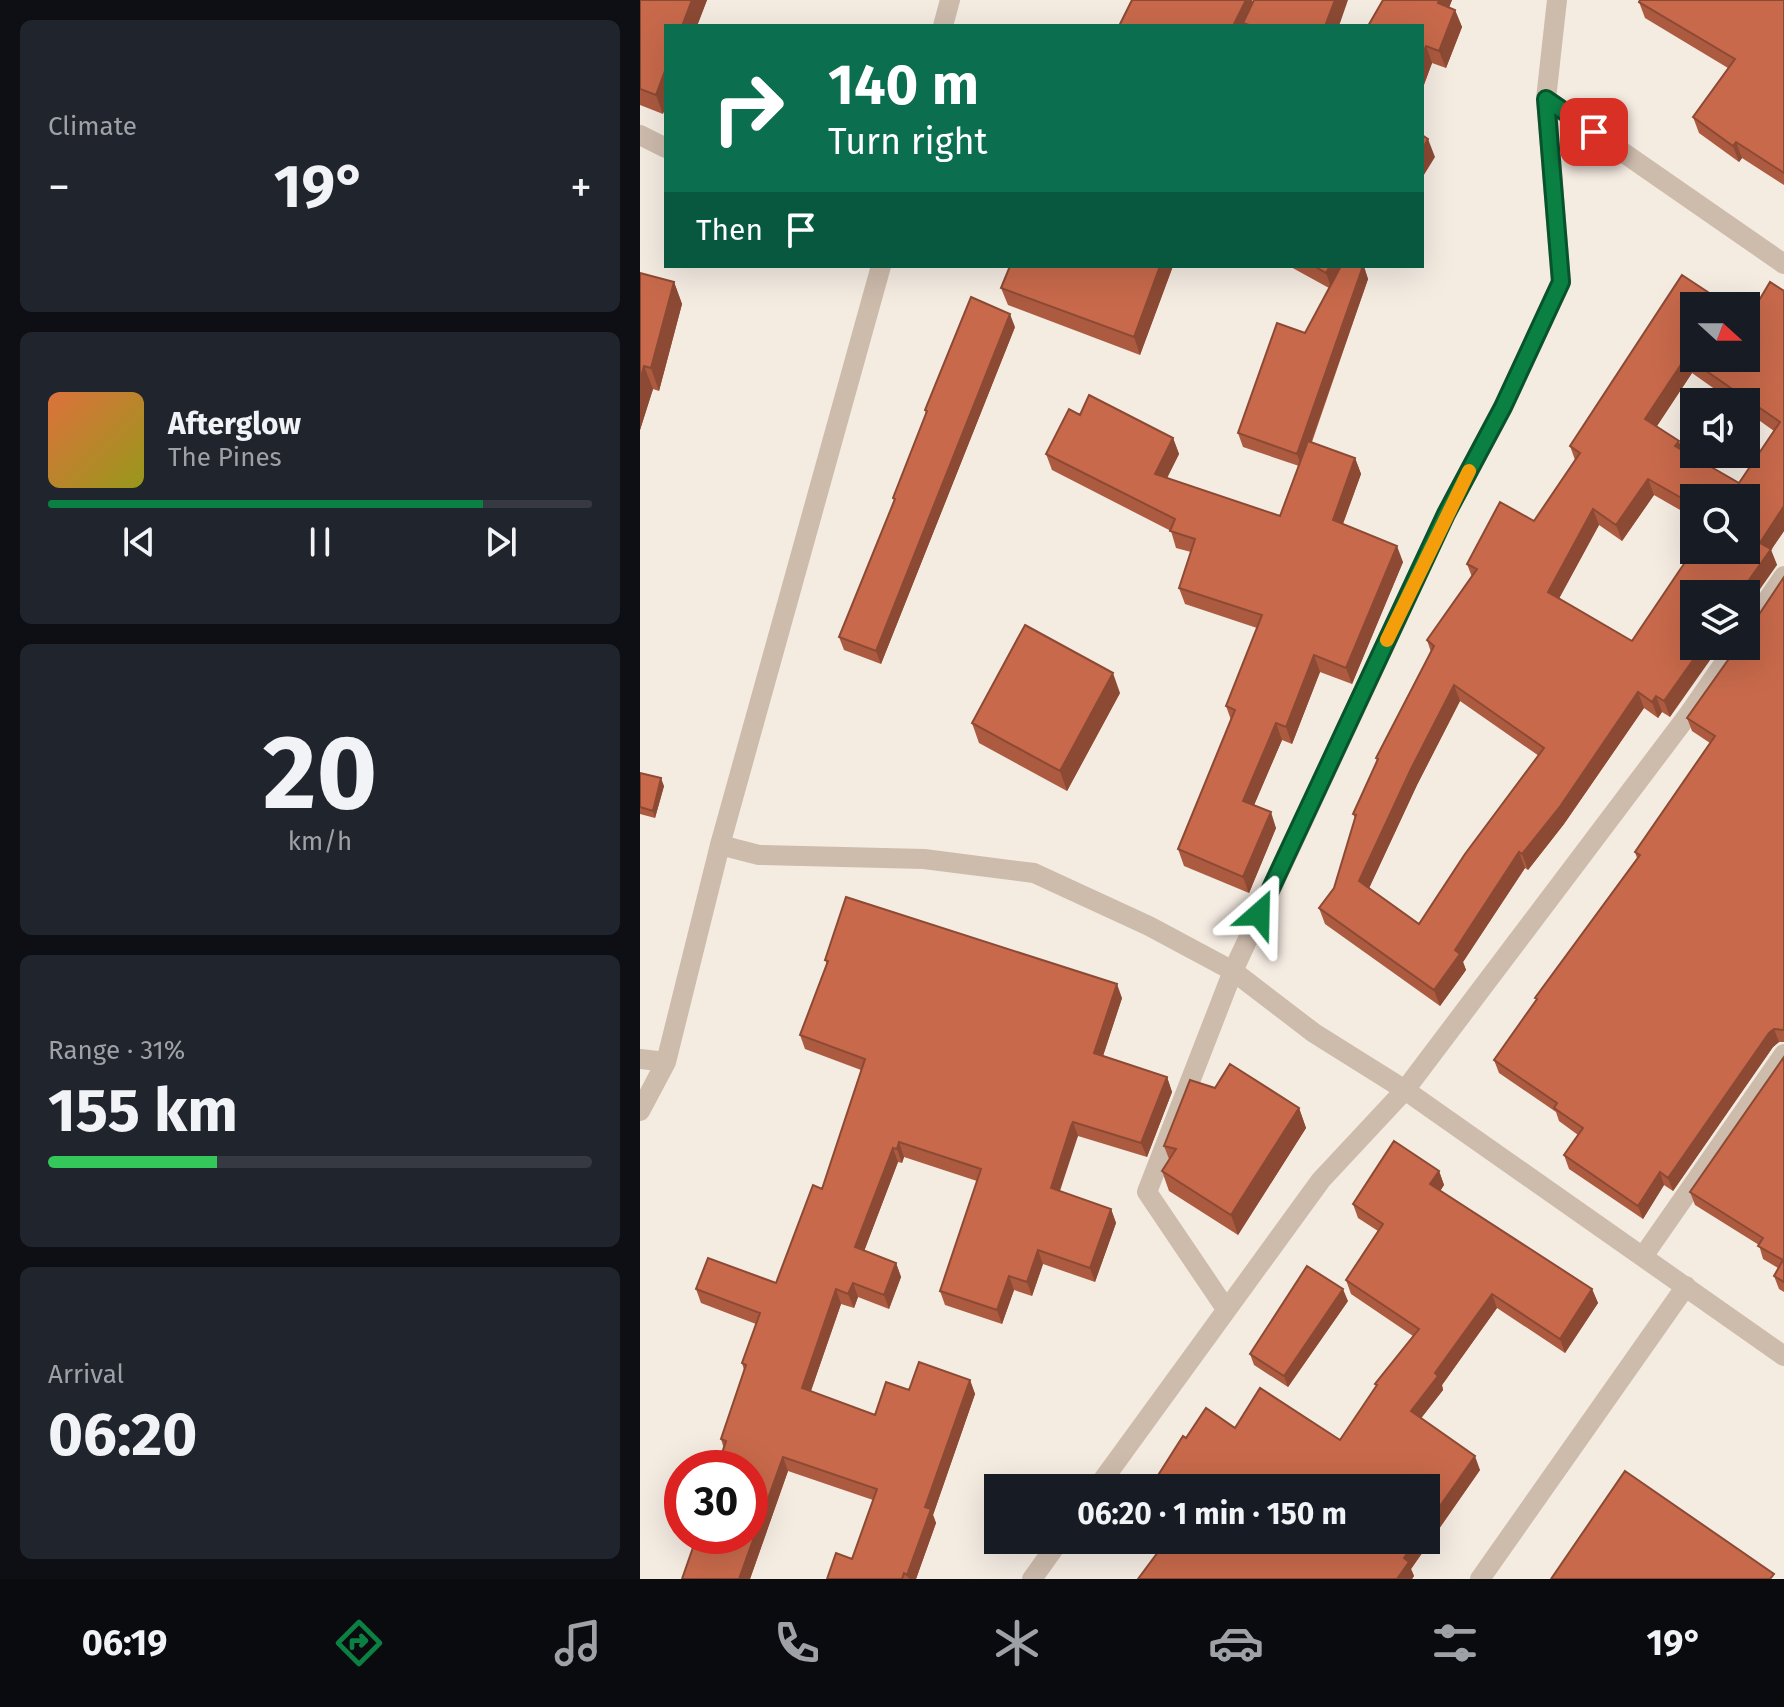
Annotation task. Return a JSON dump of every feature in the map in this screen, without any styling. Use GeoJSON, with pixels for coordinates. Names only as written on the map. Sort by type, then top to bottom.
{"type":"FeatureCollection","features":[{"type":"Feature","properties":{"kind":"street"},"geometry":{"type":"LineString","coordinates":[[944,24],[950,0]]}},
{"type":"Feature","properties":{"kind":"street"},"geometry":{"type":"LineString","coordinates":[[1226,1309],[1147,1192],[1233,971],[1446,514],[1503,407],[1561,282],[1546,99],[1557,0]]}},
{"type":"Feature","properties":{"kind":"street"},"geometry":{"type":"LineString","coordinates":[[1546,99],[1784,264]]}},
{"type":"Feature","properties":{"kind":"street"},"geometry":{"type":"LineString","coordinates":[[640,135],[664,147]]}},
{"type":"Feature","properties":{"kind":"street"},"geometry":{"type":"LineString","coordinates":[[640,1111],[666,1062],[720,845],[880,268]]}},
{"type":"Feature","properties":{"kind":"street"},"geometry":{"type":"LineString","coordinates":[[1760,611],[1784,576]]}},
{"type":"Feature","properties":{"kind":"street"},"geometry":{"type":"LineString","coordinates":[[1107,1474],[1321,1180],[1405,1090],[1679,728],[1726,660]]}},
{"type":"Feature","properties":{"kind":"street"},"geometry":{"type":"LineString","coordinates":[[720,845],[759,855],[924,859],[1034,873],[1149,926],[1233,971],[1314,1033],[1405,1090],[1784,1356]]}},
{"type":"Feature","properties":{"kind":"street"},"geometry":{"type":"LineString","coordinates":[[1644,1255],[1784,1054]]}},
{"type":"Feature","properties":{"kind":"street"},"geometry":{"type":"LineString","coordinates":[[640,1059],[666,1062]]}},
{"type":"Feature","properties":{"kind":"street"},"geometry":{"type":"LineString","coordinates":[[1480,1579],[1686,1286]]}},
{"type":"Feature","properties":{"kind":"street"},"geometry":{"type":"LineString","coordinates":[[1032,1579],[1050,1554]]}},
{"type":"Feature","properties":{"kind":"building"},"geometry":{"type":"Polygon","coordinates":[[[640,0],[692,0],[683,24],[664,24],[664,73],[656,95],[640,89],[640,0]]]}},
{"type":"Feature","properties":{"kind":"building"},"geometry":{"type":"Polygon","coordinates":[[[1132,0],[1246,0],[1234,24],[1120,24],[1132,0]]]}},
{"type":"Feature","properties":{"kind":"building"},"geometry":{"type":"Polygon","coordinates":[[[1254,0],[1335,0],[1326,24],[1243,23],[1254,0]]]}},
{"type":"Feature","properties":{"kind":"building"},"geometry":{"type":"Polygon","coordinates":[[[1383,0],[1439,0],[1438,3],[1455,10],[1439,51],[1426,46],[1424,51],[1424,24],[1369,24],[1383,0]]]}},
{"type":"Feature","properties":{"kind":"building"},"geometry":{"type":"Polygon","coordinates":[[[1640,0],[1784,0],[1784,173],[1736,142],[1733,146],[1693,117],[1735,59],[1640,0]]]}},
{"type":"Feature","properties":{"kind":"building"},"geometry":{"type":"Polygon","coordinates":[[[1009,268],[1159,268],[1134,337],[1001,288],[1009,268]]]}},
{"type":"Feature","properties":{"kind":"building"},"geometry":{"type":"Polygon","coordinates":[[[1340,268],[1362,268],[1297,454],[1238,433],[1277,323],[1305,333],[1340,268]]]}},
{"type":"Feature","properties":{"kind":"building"},"geometry":{"type":"Polygon","coordinates":[[[640,273],[674,282],[651,368],[644,366],[640,381],[640,273]]]}},
{"type":"Feature","properties":{"kind":"building"},"geometry":{"type":"Polygon","coordinates":[[[1682,275],[1708,292],[1680,292],[1680,366],[1645,419],[1679,441],[1675,446],[1680,449],[1680,468],[1713,468],[1739,483],[1749,468],[1760,468],[1760,452],[1780,422],[1760,408],[1760,388],[1731,388],[1708,372],[1760,372],[1760,299],[1770,282],[1784,291],[1784,506],[1760,543],[1771,549],[1749,580],[1680,580],[1680,660],[1693,660],[1664,701],[1656,696],[1652,702],[1638,692],[1559,808],[1522,854],[1519,852],[1455,950],[1460,954],[1434,990],[1319,908],[1334,888],[1356,815],[1353,814],[1376,758],[1434,646],[1427,640],[1477,569],[1467,564],[1500,502],[1534,521],[1580,453],[1570,446],[1682,275]],[[1648,479],[1616,525],[1593,509],[1548,592],[1632,641],[1684,564],[1760,564],[1760,484],[1680,484],[1680,497],[1648,479]],[[1454,685],[1359,881],[1419,924],[1465,854],[1544,748],[1454,685]]]}},
{"type":"Feature","properties":{"kind":"building"},"geometry":{"type":"Polygon","coordinates":[[[971,297],[1010,314],[876,651],[839,637],[971,297]]]}},
{"type":"Feature","properties":{"kind":"building"},"geometry":{"type":"Polygon","coordinates":[[[1089,395],[1173,438],[1155,474],[1280,516],[1308,441],[1355,458],[1333,520],[1397,546],[1346,668],[1314,655],[1286,727],[1276,723],[1243,801],[1271,812],[1243,877],[1178,849],[1235,710],[1226,706],[1262,615],[1179,588],[1195,539],[1170,531],[1175,519],[1046,454],[1069,409],[1080,415],[1089,395]]]}},
{"type":"Feature","properties":{"kind":"building"},"geometry":{"type":"Polygon","coordinates":[[[1784,577],[1784,1030],[1774,1029],[1769,1033],[1668,1178],[1660,1172],[1638,1206],[1564,1155],[1583,1128],[1554,1108],[1557,1103],[1494,1060],[1535,998],[1640,855],[1635,852],[1715,736],[1687,718],[1728,660],[1760,660],[1760,613],[1784,577]]]}},
{"type":"Feature","properties":{"kind":"building"},"geometry":{"type":"Polygon","coordinates":[[[1025,625],[1113,673],[1060,771],[972,723],[1025,625]]]}},
{"type":"Feature","properties":{"kind":"building"},"geometry":{"type":"Polygon","coordinates":[[[640,773],[661,778],[653,811],[640,807],[640,773]]]}},
{"type":"Feature","properties":{"kind":"building"},"geometry":{"type":"Polygon","coordinates":[[[846,897],[1117,984],[1094,1053],[1167,1077],[1141,1143],[1073,1122],[1071,1126],[1051,1188],[1111,1209],[1090,1268],[1038,1250],[1027,1282],[1009,1276],[997,1310],[940,1291],[981,1169],[899,1142],[897,1149],[893,1148],[855,1247],[896,1263],[884,1295],[853,1283],[848,1294],[836,1289],[802,1388],[875,1415],[886,1382],[909,1390],[919,1362],[970,1380],[925,1507],[931,1509],[907,1575],[904,1573],[902,1579],[827,1579],[836,1553],[852,1559],[877,1489],[783,1457],[768,1499],[768,1450],[723,1450],[726,1441],[721,1439],[746,1365],[742,1363],[760,1313],[696,1289],[708,1258],[776,1283],[813,1185],[822,1189],[865,1059],[800,1035],[828,961],[825,960],[846,897]]]}},
{"type":"Feature","properties":{"kind":"building"},"geometry":{"type":"Polygon","coordinates":[[[1784,1057],[1784,1282],[1774,1276],[1783,1260],[1758,1246],[1763,1238],[1690,1192],[1784,1057]]]}},
{"type":"Feature","properties":{"kind":"building"},"geometry":{"type":"Polygon","coordinates":[[[1230,1064],[1299,1108],[1231,1215],[1162,1171],[1176,1149],[1164,1146],[1190,1080],[1215,1088],[1230,1064]]]}},
{"type":"Feature","properties":{"kind":"building"},"geometry":{"type":"Polygon","coordinates":[[[1394,1141],[1439,1171],[1430,1184],[1592,1289],[1560,1339],[1492,1294],[1435,1373],[1438,1376],[1411,1411],[1475,1456],[1440,1506],[1440,1474],[1159,1474],[1183,1436],[1186,1438],[1206,1408],[1235,1428],[1260,1388],[1340,1440],[1375,1384],[1419,1329],[1346,1280],[1383,1224],[1353,1204],[1394,1141]]]}},
{"type":"Feature","properties":{"kind":"building"},"geometry":{"type":"Polygon","coordinates":[[[1307,1266],[1343,1289],[1284,1376],[1250,1354],[1307,1266]]]}},
{"type":"Feature","properties":{"kind":"building"},"geometry":{"type":"Polygon","coordinates":[[[1625,1471],[1774,1574],[1770,1579],[1551,1579],[1625,1471]]]}},
{"type":"Feature","properties":{"kind":"building"},"geometry":{"type":"Polygon","coordinates":[[[691,1554],[748,1554],[739,1579],[682,1579],[691,1554]]]}},
{"type":"Feature","properties":{"kind":"building"},"geometry":{"type":"Polygon","coordinates":[[[1157,1554],[1407,1554],[1404,1558],[1409,1562],[1397,1579],[1138,1579],[1157,1554]]]}},
{"type":"Feature","properties":{"kind":"slow traffic"},"geometry":{"type":"LineString","coordinates":[[1387,640],[1469,471]]}},
{"type":"Feature","properties":{"kind":"route"},"geometry":{"type":"LineString","coordinates":[[1259,914],[1446,514],[1503,407],[1561,282],[1546,99],[1594,132]]}}]}
